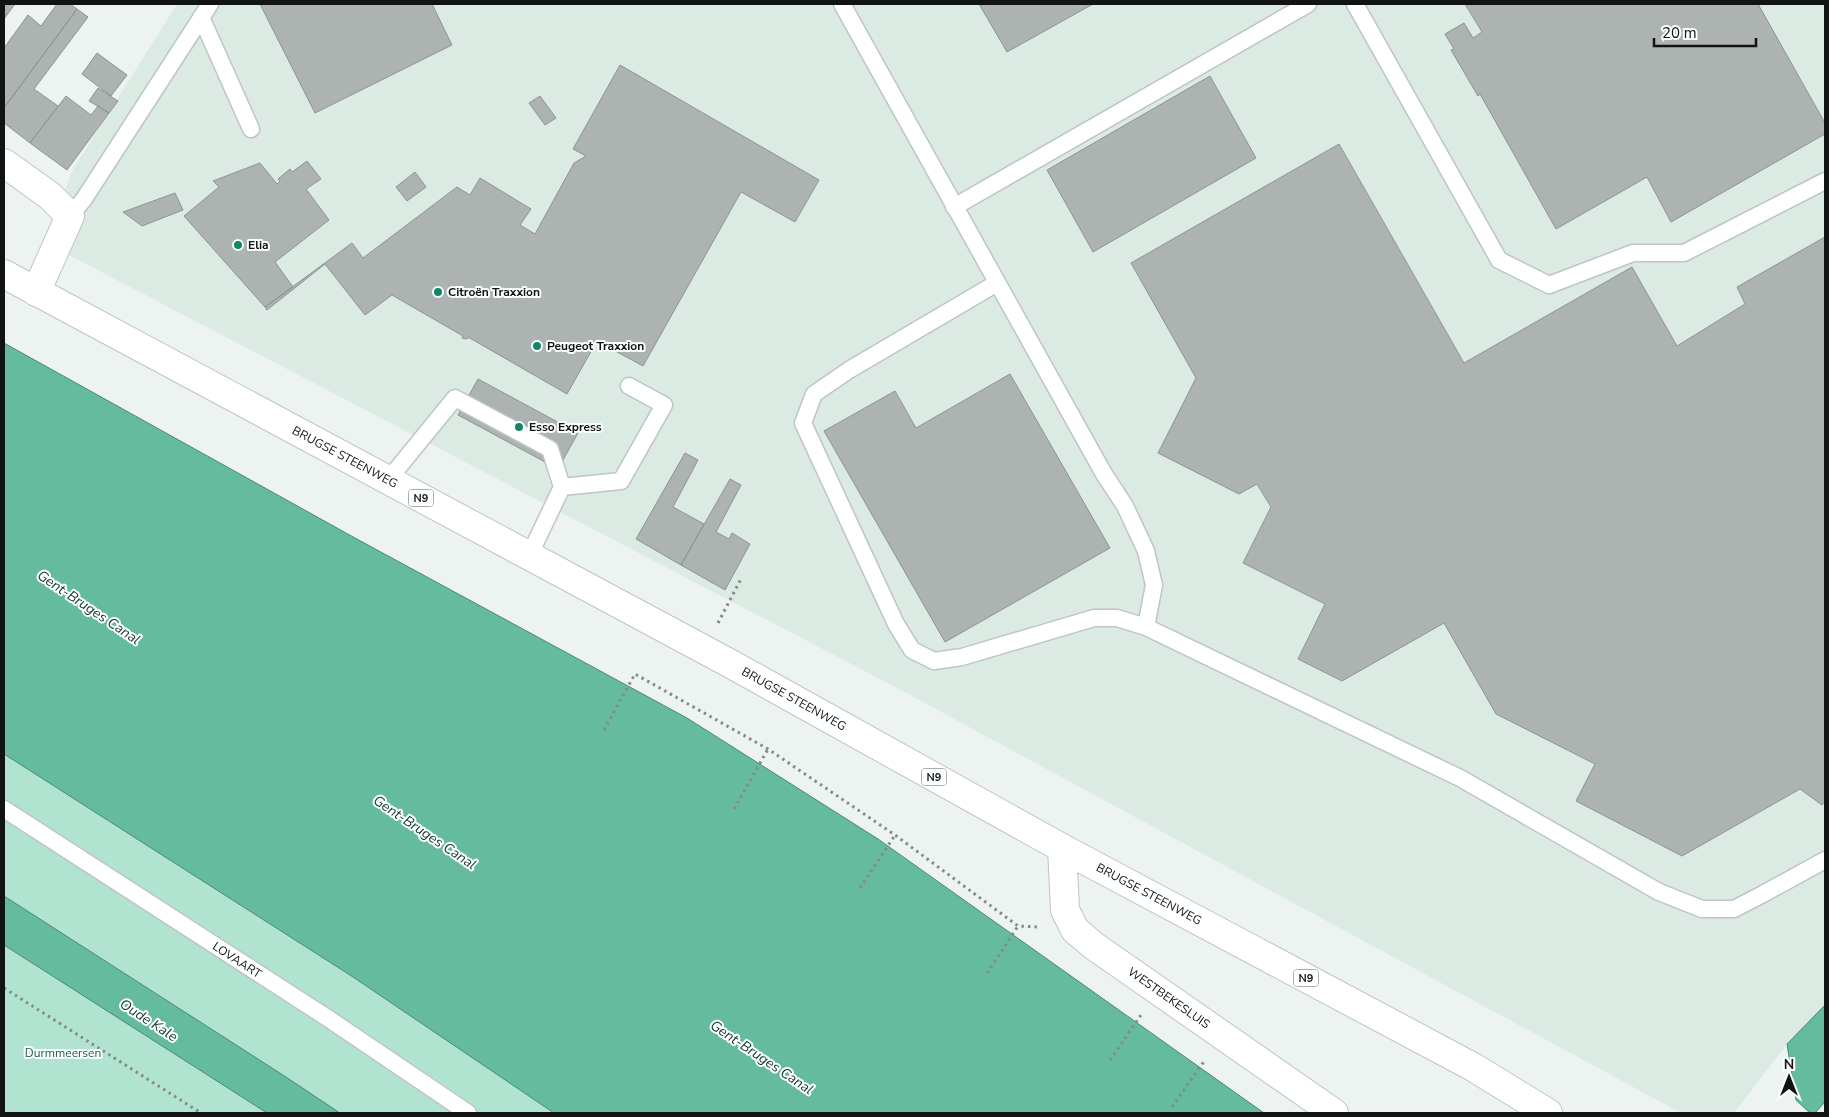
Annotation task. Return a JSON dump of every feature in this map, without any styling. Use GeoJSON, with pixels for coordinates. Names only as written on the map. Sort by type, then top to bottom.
{"type":"FeatureCollection","features":[{"type":"Feature","properties":{"kind":"main road"},"geometry":{"type":"LineString","coordinates":[[4,163],[50,196],[70,216],[36,292]]}},
{"type":"Feature","properties":{"kind":"main road","name":"BRUGSE STEENWEG"},"geometry":{"type":"LineString","coordinates":[[4,274],[704,650],[1062,848],[1473,1067],[1548,1113]]}},
{"type":"Feature","properties":{"kind":"main road","name":"WESTBEKESLUIS"},"geometry":{"type":"LineString","coordinates":[[1062,848],[1066,910],[1075,930],[1094,946],[1334,1113]]}},
{"type":"Feature","properties":{"kind":"lane"},"geometry":{"type":"LineString","coordinates":[[842,4],[1104,474],[1125,506],[1146,551],[1154,585],[1146,627]]}},
{"type":"Feature","properties":{"kind":"lane"},"geometry":{"type":"LineString","coordinates":[[954,207],[1308,4]]}},
{"type":"Feature","properties":{"kind":"lane"},"geometry":{"type":"LineString","coordinates":[[1355,4],[1499,260],[1549,285],[1633,252],[1684,253],[1825,181]]}},
{"type":"Feature","properties":{"kind":"lane"},"geometry":{"type":"LineString","coordinates":[[205,10],[251,129]]}},
{"type":"Feature","properties":{"kind":"lane"},"geometry":{"type":"LineString","coordinates":[[70,216],[84,198],[205,10]]}},
{"type":"Feature","properties":{"kind":"lane"},"geometry":{"type":"LineString","coordinates":[[997,283],[849,370],[814,394],[803,423],[896,624],[912,650],[934,661],[962,657],[1094,618],[1117,618],[1146,627],[1460,778],[1659,892],[1702,909],[1734,909],[1825,860]]}},
{"type":"Feature","properties":{"kind":"lane"},"geometry":{"type":"LineString","coordinates":[[562,487],[622,481],[664,405],[629,386]]}},
{"type":"Feature","properties":{"kind":"lane"},"geometry":{"type":"LineString","coordinates":[[388,480],[455,398],[550,449],[562,487],[529,556]]}},
{"type":"Feature","properties":{"kind":"lane","name":"LOVAART"},"geometry":{"type":"LineString","coordinates":[[4,809],[328,1019],[468,1113]]}},
{"type":"Feature","properties":{"kind":"path"},"geometry":{"type":"LineString","coordinates":[[704,650],[742,577]]}},
{"type":"Feature","properties":{"kind":"path"},"geometry":{"type":"LineString","coordinates":[[604,730],[635,674],[768,750],[895,835],[1018,926],[1075,930]]}},
{"type":"Feature","properties":{"kind":"path"},"geometry":{"type":"LineString","coordinates":[[734,809],[768,750]]}},
{"type":"Feature","properties":{"kind":"path"},"geometry":{"type":"LineString","coordinates":[[860,888],[895,835]]}},
{"type":"Feature","properties":{"kind":"path"},"geometry":{"type":"LineString","coordinates":[[987,973],[1018,926]]}},
{"type":"Feature","properties":{"kind":"path"},"geometry":{"type":"LineString","coordinates":[[4,988],[201,1113]]}},
{"type":"Feature","properties":{"kind":"path"},"geometry":{"type":"LineString","coordinates":[[1110,1060],[1145,1009]]}},
{"type":"Feature","properties":{"kind":"path"},"geometry":{"type":"LineString","coordinates":[[1172,1107],[1210,1054]]}},
{"type":"Feature","properties":{"kind":"shaded area"},"geometry":{"type":"Polygon","coordinates":[[[177,4],[1825,4],[1825,1005],[1787,1044],[1734,1113],[1681,1113],[899,689],[46,243],[72,171],[177,4]]]}},
{"type":"Feature","properties":{"kind":"green space"},"geometry":{"type":"Polygon","coordinates":[[[4,754],[353,977],[554,1113],[340,1113],[4,896],[4,754]]]}},
{"type":"Feature","properties":{"kind":"green space","name":"Durmmeersen"},"geometry":{"type":"Polygon","coordinates":[[[4,945],[264,1111],[267,1113],[4,1113],[4,945]]]}},
{"type":"Feature","properties":{"kind":"water","name":"Gent-Bruges Canal"},"geometry":{"type":"Polygon","coordinates":[[[4,343],[355,538],[687,718],[878,839],[1264,1113],[554,1113],[353,977],[4,754],[4,343]]]}},
{"type":"Feature","properties":{"kind":"water","name":"Oude Kale"},"geometry":{"type":"Polygon","coordinates":[[[4,896],[340,1113],[267,1113],[4,945],[4,896]]]}},
{"type":"Feature","properties":{"kind":"water"},"geometry":{"type":"Polygon","coordinates":[[[1825,1005],[1825,1102],[1815,1113],[1810,1113],[1796,1100],[1787,1044],[1825,1005]]]}},
{"type":"Feature","properties":{"kind":"building"},"geometry":{"type":"Polygon","coordinates":[[[4,4],[15,4],[4,19],[4,4]]]}},
{"type":"Feature","properties":{"kind":"building"},"geometry":{"type":"Polygon","coordinates":[[[57,4],[70,4],[77,9],[4,108],[4,48],[28,15],[41,26],[57,4]]]}},
{"type":"Feature","properties":{"kind":"building"},"geometry":{"type":"Polygon","coordinates":[[[260,4],[432,4],[452,45],[315,113],[260,4]]]}},
{"type":"Feature","properties":{"kind":"building"},"geometry":{"type":"Polygon","coordinates":[[[979,4],[1093,4],[1007,52],[979,4]]]}},
{"type":"Feature","properties":{"kind":"building"},"geometry":{"type":"Polygon","coordinates":[[[1465,4],[1758,4],[1825,123],[1825,134],[1671,222],[1647,177],[1556,229],[1480,94],[1478,96],[1451,50],[1454,49],[1445,34],[1464,23],[1473,38],[1482,32],[1465,4]]]}},
{"type":"Feature","properties":{"kind":"building"},"geometry":{"type":"Polygon","coordinates":[[[77,9],[88,17],[34,89],[58,106],[30,143],[4,123],[4,108],[77,9]]]}},
{"type":"Feature","properties":{"kind":"building"},"geometry":{"type":"Polygon","coordinates":[[[97,53],[127,75],[111,96],[82,74],[97,53]]]}},
{"type":"Feature","properties":{"kind":"building"},"geometry":{"type":"Polygon","coordinates":[[[620,65],[819,180],[795,222],[741,192],[643,366],[597,341],[567,394],[468,337],[467,339],[462,338],[463,336],[392,295],[365,315],[325,264],[267,310],[265,307],[352,243],[363,258],[457,187],[470,195],[480,178],[531,209],[520,225],[535,234],[574,163],[586,156],[573,149],[620,65]]]}},
{"type":"Feature","properties":{"kind":"building"},"geometry":{"type":"Polygon","coordinates":[[[1210,76],[1256,158],[1093,252],[1047,170],[1210,76]]]}},
{"type":"Feature","properties":{"kind":"building"},"geometry":{"type":"Polygon","coordinates":[[[98,88],[118,101],[109,113],[89,101],[98,88]]]}},
{"type":"Feature","properties":{"kind":"building"},"geometry":{"type":"Polygon","coordinates":[[[66,96],[91,115],[98,106],[109,113],[67,170],[30,143],[66,96]]]}},
{"type":"Feature","properties":{"kind":"building"},"geometry":{"type":"Polygon","coordinates":[[[540,96],[556,118],[545,125],[529,103],[540,96]]]}},
{"type":"Feature","properties":{"kind":"building"},"geometry":{"type":"Polygon","coordinates":[[[1339,144],[1464,363],[1632,267],[1677,346],[1745,304],[1737,287],[1825,237],[1825,801],[1822,805],[1800,789],[1682,856],[1576,801],[1595,764],[1496,714],[1444,623],[1342,681],[1298,659],[1325,604],[1243,563],[1271,507],[1257,484],[1239,494],[1158,453],[1196,378],[1131,263],[1339,144]]]}},
{"type":"Feature","properties":{"kind":"building"},"geometry":{"type":"Polygon","coordinates":[[[307,161],[321,179],[306,189],[329,220],[275,262],[293,287],[265,307],[184,216],[219,187],[213,181],[260,163],[277,184],[280,181],[278,179],[290,169],[292,172],[307,161]]]}},
{"type":"Feature","properties":{"kind":"building"},"geometry":{"type":"Polygon","coordinates":[[[415,172],[426,187],[407,201],[396,187],[415,172]]]}},
{"type":"Feature","properties":{"kind":"building"},"geometry":{"type":"Polygon","coordinates":[[[175,193],[183,210],[142,226],[123,212],[175,193]]]}},
{"type":"Feature","properties":{"kind":"building"},"geometry":{"type":"Polygon","coordinates":[[[1010,374],[1110,548],[945,642],[824,431],[895,391],[916,428],[1010,374]]]}},
{"type":"Feature","properties":{"kind":"building"},"geometry":{"type":"Polygon","coordinates":[[[478,379],[578,433],[558,469],[458,415],[478,379]]]}},
{"type":"Feature","properties":{"kind":"building"},"geometry":{"type":"Polygon","coordinates":[[[685,453],[698,460],[673,507],[704,524],[681,565],[636,539],[685,453]]]}},
{"type":"Feature","properties":{"kind":"building"},"geometry":{"type":"Polygon","coordinates":[[[730,479],[741,485],[716,532],[729,539],[732,533],[750,544],[725,590],[681,565],[730,479]]]}},
{"type":"Feature","properties":{"kind":"place","name":"Elia"},"geometry":{"type":"Point","coordinates":[238,245]}},
{"type":"Feature","properties":{"kind":"place","name":"Citroën Traxxion"},"geometry":{"type":"Point","coordinates":[438,292]}},
{"type":"Feature","properties":{"kind":"place","name":"Peugeot Traxxion"},"geometry":{"type":"Point","coordinates":[537,346]}},
{"type":"Feature","properties":{"kind":"place","name":"Esso Express"},"geometry":{"type":"Point","coordinates":[519,427]}}]}
